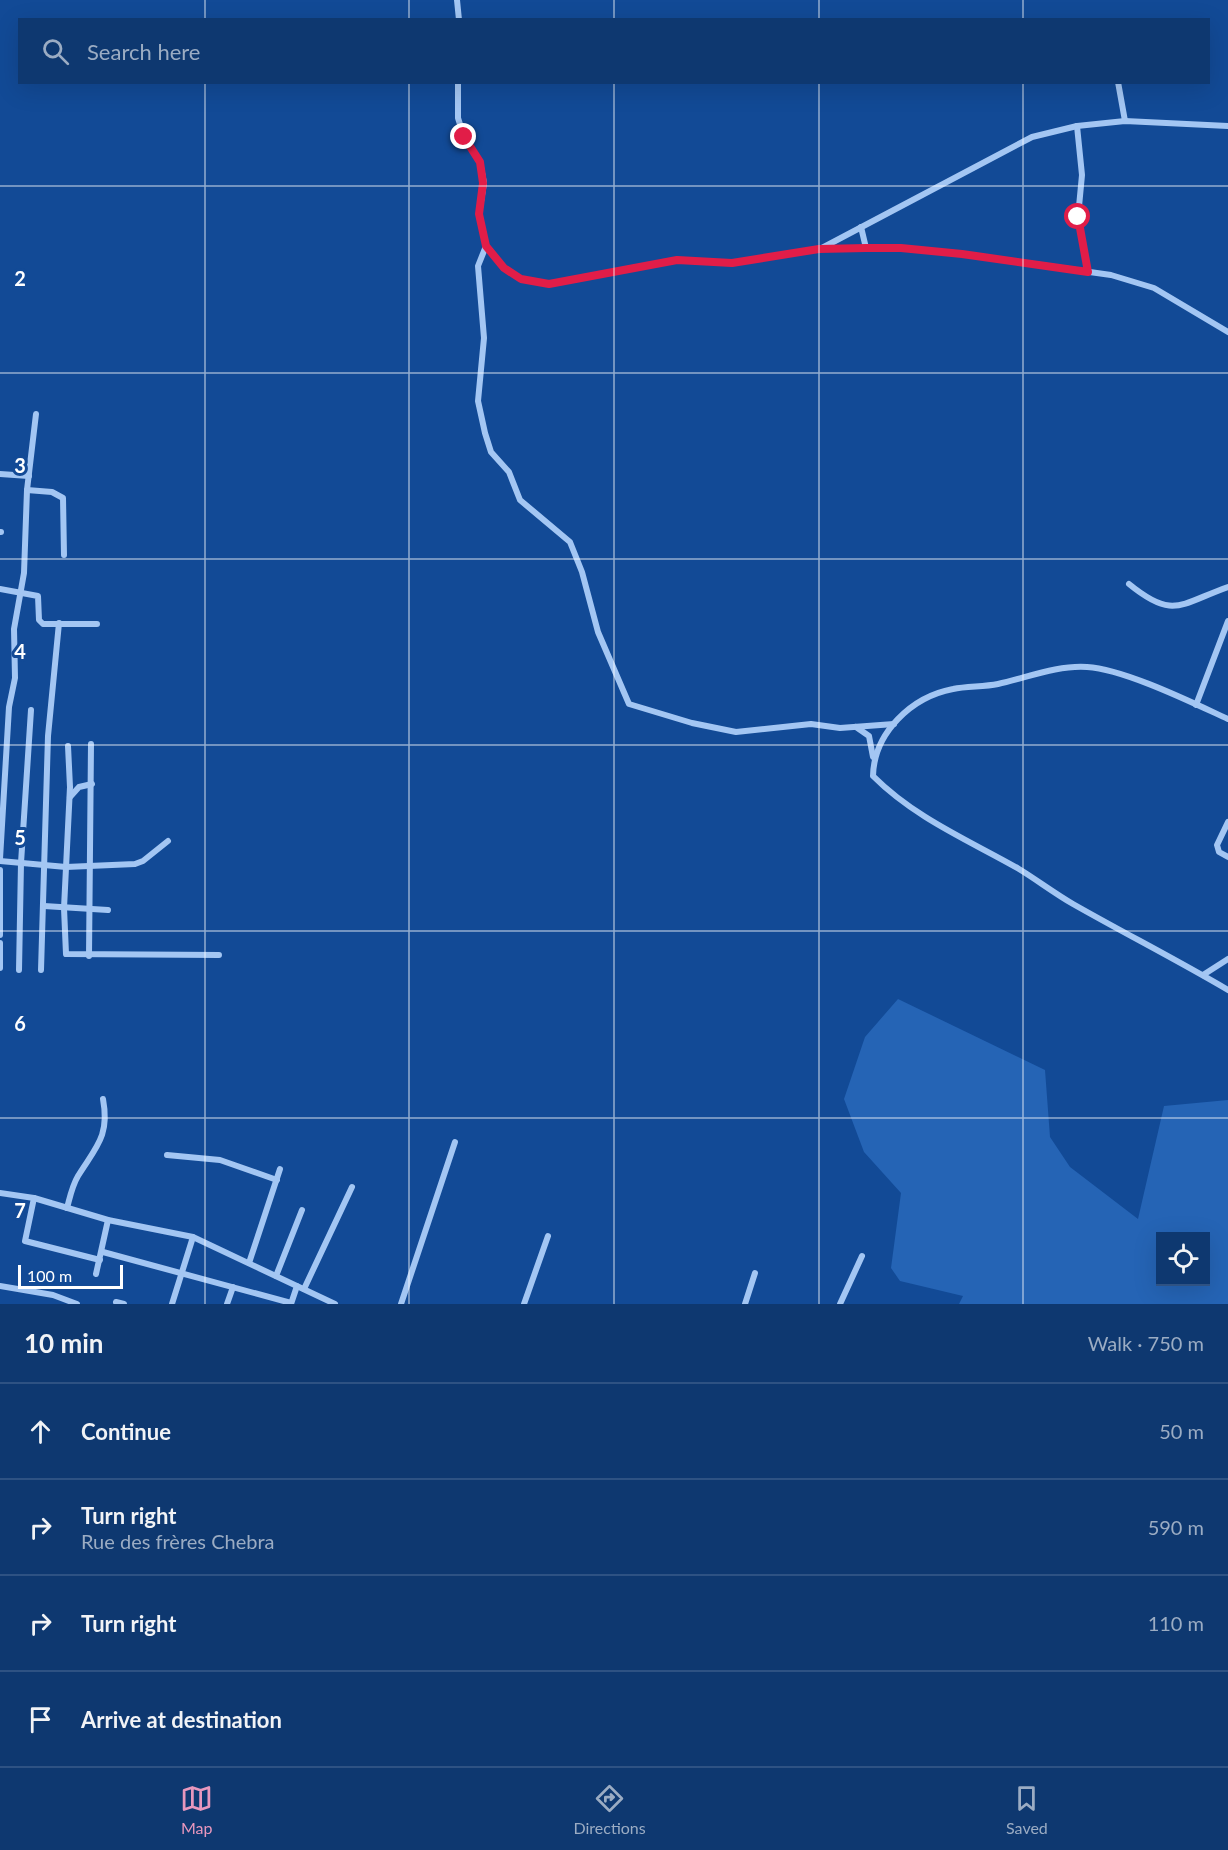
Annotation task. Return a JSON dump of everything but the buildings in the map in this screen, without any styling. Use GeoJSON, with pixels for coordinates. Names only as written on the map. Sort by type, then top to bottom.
{"type":"FeatureCollection","features":[{"type":"Feature","properties":{"kind":"street"},"geometry":{"type":"LineString","coordinates":[[457,0],[459,18]]}},
{"type":"Feature","properties":{"kind":"street"},"geometry":{"type":"LineString","coordinates":[[458,84],[458,118],[464,137],[480,162],[483,183],[479,214],[486,246],[504,268],[521,279],[549,284],[677,260],[732,263],[819,249],[866,248],[952,253],[1111,275],[1154,288],[1228,332]]}},
{"type":"Feature","properties":{"kind":"street"},"geometry":{"type":"LineString","coordinates":[[1118,84],[1125,121]]}},
{"type":"Feature","properties":{"kind":"street"},"geometry":{"type":"LineString","coordinates":[[819,249],[1032,137],[1077,126],[1125,121],[1228,126]]}},
{"type":"Feature","properties":{"kind":"street"},"geometry":{"type":"LineString","coordinates":[[1077,126],[1082,175],[1078,217],[1088,272]]}},
{"type":"Feature","properties":{"kind":"street"},"geometry":{"type":"LineString","coordinates":[[861,227],[866,248]]}},
{"type":"Feature","properties":{"kind":"street"},"geometry":{"type":"LineString","coordinates":[[486,246],[478,266],[484,338],[478,400],[485,433],[491,452],[509,472],[520,500],[570,542],[582,572],[598,632],[629,704],[736,732],[811,724],[856,727],[894,724]]}},
{"type":"Feature","properties":{"kind":"street"},"geometry":{"type":"LineString","coordinates":[[36,414],[28,476],[27,526],[21,591],[14,629],[15,678],[9,707],[2,775],[0,860],[66,867],[135,864],[143,861],[168,841]]}},
{"type":"Feature","properties":{"kind":"street"},"geometry":{"type":"LineString","coordinates":[[0,474],[28,476]]}},
{"type":"Feature","properties":{"kind":"street"},"geometry":{"type":"LineString","coordinates":[[27,490],[52,492],[63,498],[64,555]]}},
{"type":"Feature","properties":{"kind":"street"},"geometry":{"type":"LineString","coordinates":[[1128,584],[1160,605],[1171,608],[1228,587]]}},
{"type":"Feature","properties":{"kind":"street"},"geometry":{"type":"LineString","coordinates":[[0,589],[21,591],[38,596],[40,622],[97,624]]}},
{"type":"Feature","properties":{"kind":"street"},"geometry":{"type":"LineString","coordinates":[[1196,705],[1228,621]]}},
{"type":"Feature","properties":{"kind":"street"},"geometry":{"type":"LineString","coordinates":[[41,970],[48,735],[58,623]]}},
{"type":"Feature","properties":{"kind":"street"},"geometry":{"type":"LineString","coordinates":[[874,760],[881,742],[900,716],[927,696],[1056,670],[1087,667],[1119,674],[1228,719]]}},
{"type":"Feature","properties":{"kind":"street"},"geometry":{"type":"LineString","coordinates":[[19,970],[21,863],[31,710]]}},
{"type":"Feature","properties":{"kind":"street"},"geometry":{"type":"LineString","coordinates":[[856,727],[869,736],[874,760],[873,776],[892,795],[925,819],[1228,990]]}},
{"type":"Feature","properties":{"kind":"street"},"geometry":{"type":"LineString","coordinates":[[88,956],[91,744]]}},
{"type":"Feature","properties":{"kind":"street"},"geometry":{"type":"LineString","coordinates":[[68,746],[70,798],[64,908],[66,954],[88,956],[219,955]]}},
{"type":"Feature","properties":{"kind":"street"},"geometry":{"type":"LineString","coordinates":[[70,798],[80,787],[92,784]]}},
{"type":"Feature","properties":{"kind":"street"},"geometry":{"type":"LineString","coordinates":[[1228,822],[1217,844],[1219,852],[1228,857]]}},
{"type":"Feature","properties":{"kind":"street"},"geometry":{"type":"LineString","coordinates":[[0,870],[0,935]]}},
{"type":"Feature","properties":{"kind":"street"},"geometry":{"type":"LineString","coordinates":[[44,906],[108,910]]}},
{"type":"Feature","properties":{"kind":"street"},"geometry":{"type":"LineString","coordinates":[[0,943],[0,968]]}},
{"type":"Feature","properties":{"kind":"street"},"geometry":{"type":"LineString","coordinates":[[1203,975],[1228,959]]}},
{"type":"Feature","properties":{"kind":"street"},"geometry":{"type":"LineString","coordinates":[[67,1208],[77,1178],[94,1155],[103,1134],[106,1117],[103,1099]]}},
{"type":"Feature","properties":{"kind":"street"},"geometry":{"type":"LineString","coordinates":[[401,1304],[455,1142]]}},
{"type":"Feature","properties":{"kind":"street"},"geometry":{"type":"LineString","coordinates":[[167,1155],[220,1160],[277,1180]]}},
{"type":"Feature","properties":{"kind":"street"},"geometry":{"type":"LineString","coordinates":[[249,1263],[280,1169]]}},
{"type":"Feature","properties":{"kind":"street"},"geometry":{"type":"LineString","coordinates":[[103,1252],[291,1303],[352,1187]]}},
{"type":"Feature","properties":{"kind":"street"},"geometry":{"type":"LineString","coordinates":[[0,1193],[34,1198],[108,1220],[193,1237],[335,1304]]}},
{"type":"Feature","properties":{"kind":"street"},"geometry":{"type":"LineString","coordinates":[[34,1198],[25,1241],[100,1260]]}},
{"type":"Feature","properties":{"kind":"street"},"geometry":{"type":"LineString","coordinates":[[276,1276],[302,1210]]}},
{"type":"Feature","properties":{"kind":"street"},"geometry":{"type":"LineString","coordinates":[[96,1274],[103,1252],[108,1220]]}},
{"type":"Feature","properties":{"kind":"street"},"geometry":{"type":"LineString","coordinates":[[524,1304],[548,1236]]}},
{"type":"Feature","properties":{"kind":"street"},"geometry":{"type":"LineString","coordinates":[[172,1304],[193,1237]]}},
{"type":"Feature","properties":{"kind":"street"},"geometry":{"type":"LineString","coordinates":[[840,1304],[862,1256]]}},
{"type":"Feature","properties":{"kind":"street"},"geometry":{"type":"LineString","coordinates":[[745,1304],[754,1274]]}},
{"type":"Feature","properties":{"kind":"street"},"geometry":{"type":"LineString","coordinates":[[0,1286],[53,1295],[77,1304]]}},
{"type":"Feature","properties":{"kind":"street"},"geometry":{"type":"LineString","coordinates":[[227,1304],[233,1287]]}},
{"type":"Feature","properties":{"kind":"street"},"geometry":{"type":"LineString","coordinates":[[116,1302],[124,1304]]}},
{"type":"Feature","properties":{"kind":"shaded area"},"geometry":{"type":"Polygon","coordinates":[[[898,999],[1045,1070],[1050,1137],[1070,1167],[1138,1219],[1164,1106],[1228,1100],[1228,1304],[959,1304],[963,1296],[900,1281],[891,1268],[901,1193],[864,1152],[844,1099],[865,1037],[898,999]]]}},
{"type":"Feature","properties":{"kind":"route"},"geometry":{"type":"LineString","coordinates":[[464,137],[480,162],[483,183],[479,214],[486,246],[504,268],[521,279],[549,284],[677,260],[732,263],[819,249],[901,248],[962,254],[1088,272],[1078,217]]}}]}
